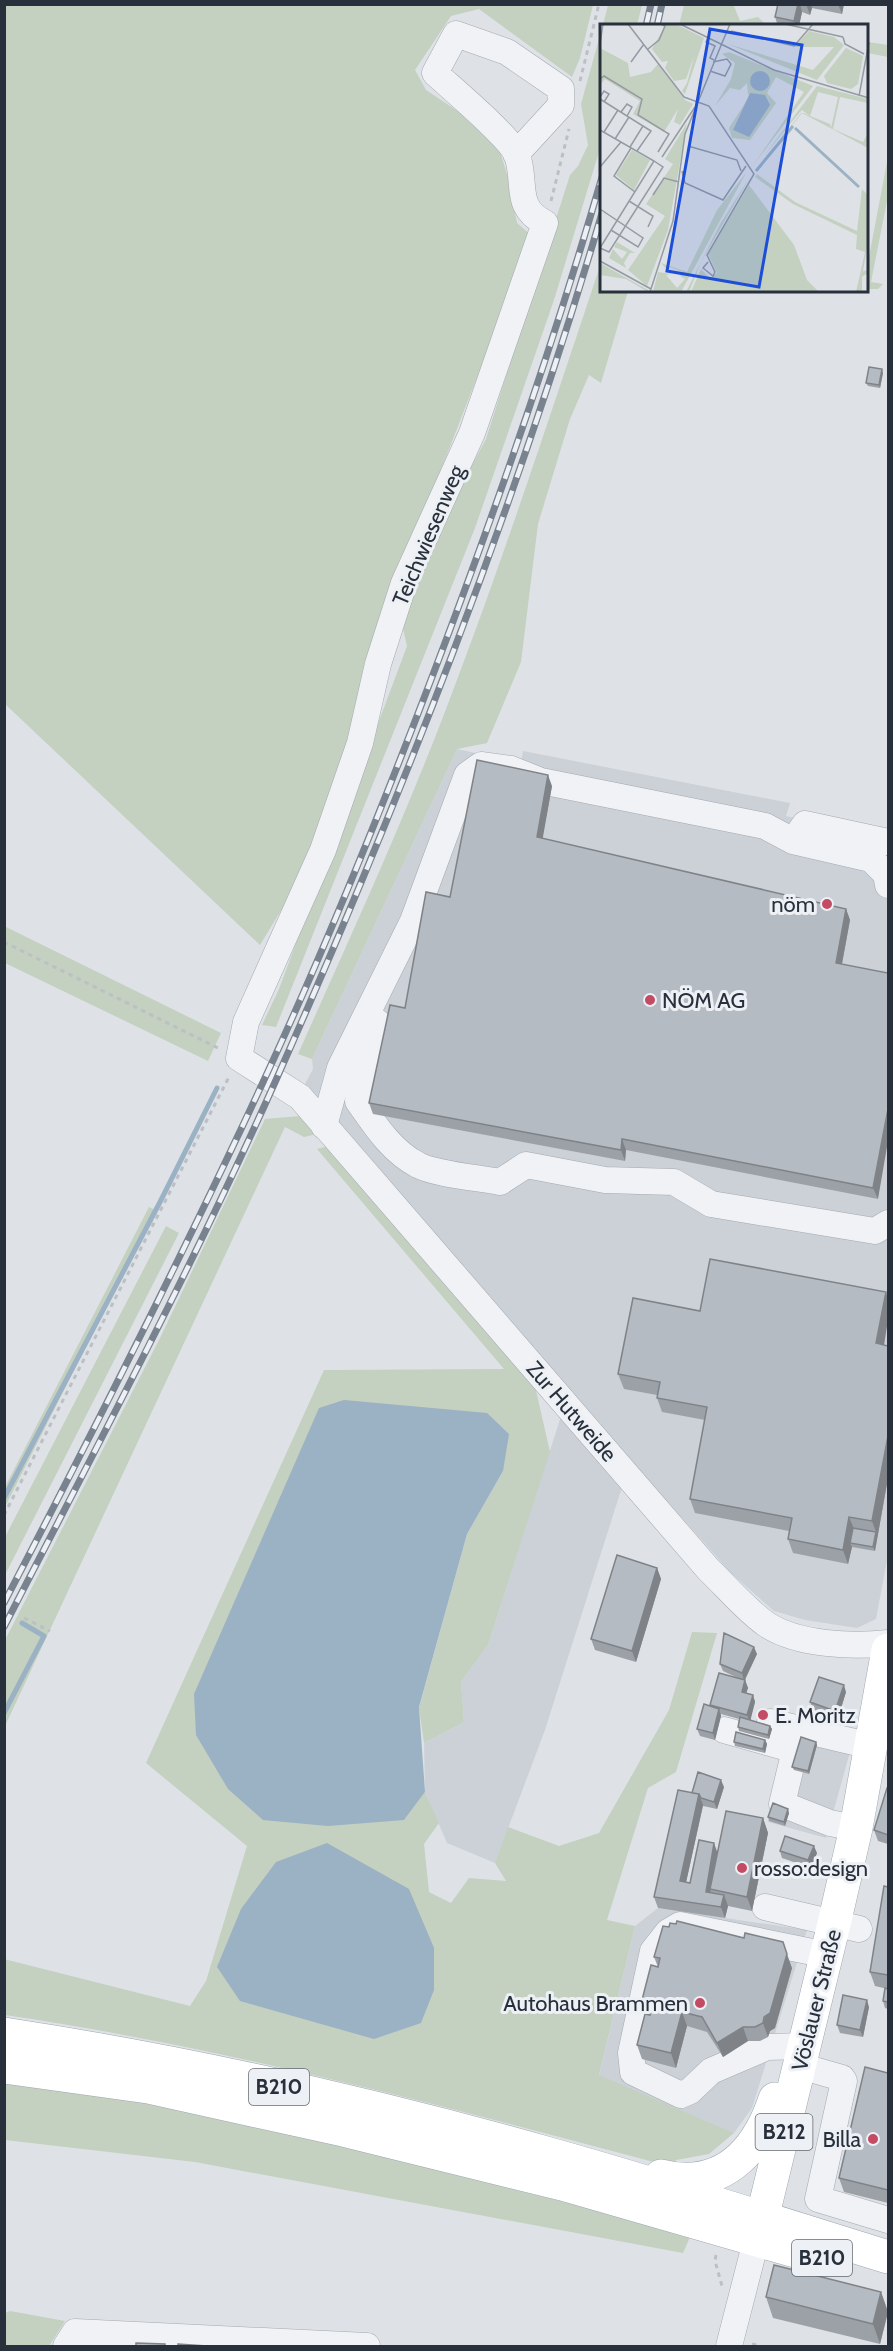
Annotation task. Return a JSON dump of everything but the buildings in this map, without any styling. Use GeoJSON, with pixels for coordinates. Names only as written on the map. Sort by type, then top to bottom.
{"type":"FeatureCollection","features":[{"type":"Feature","properties":{"kind":"main road","name":"Vöslauer Straße"},"geometry":{"type":"LineString","coordinates":[[759,2230],[802,2056],[840,1936],[856,1828],[888,1650]]}},
{"type":"Feature","properties":{"kind":"main road","name":"B210"},"geometry":{"type":"LineString","coordinates":[[4,2034],[222,2074],[453,2127],[550,2154],[888,2276]]}},
{"type":"Feature","properties":{"kind":"main road","name":"B210"},"geometry":{"type":"LineString","coordinates":[[550,2154],[589,2158],[674,2179],[699,2180],[723,2171],[740,2160],[759,2138],[782,2077],[802,2056]]}},
{"type":"Feature","properties":{"kind":"main road","name":"B210"},"geometry":{"type":"LineString","coordinates":[[4,2067],[148,2087],[343,2130],[562,2184],[723,2232],[759,2230],[888,2257]]}},
{"type":"Feature","properties":{"kind":"street"},"geometry":{"type":"LineString","coordinates":[[516,154],[561,105],[561,89],[507,52],[456,34],[435,73],[478,112],[516,154],[524,202],[532,217],[545,223]]}},
{"type":"Feature","properties":{"kind":"street","name":"Teichwiesenweg"},"geometry":{"type":"LineString","coordinates":[[239,1058],[246,1022],[327,839],[360,743],[378,664],[404,584],[472,433],[545,223]]}},
{"type":"Feature","properties":{"kind":"street"},"geometry":{"type":"LineString","coordinates":[[324,1126],[340,1068],[412,921],[467,775],[481,765],[510,769],[541,781],[765,826],[793,841],[871,858],[886,874],[888,885]]}},
{"type":"Feature","properties":{"kind":"street"},"geometry":{"type":"LineString","coordinates":[[793,841],[805,824],[888,842]]}},
{"type":"Feature","properties":{"kind":"street"},"geometry":{"type":"LineString","coordinates":[[793,841],[808,835],[888,853]]}},
{"type":"Feature","properties":{"kind":"street"},"geometry":{"type":"LineString","coordinates":[[412,921],[402,977],[371,1033],[358,1101],[400,1153],[420,1167],[500,1182],[526,1166],[605,1180],[674,1182],[711,1204],[875,1231],[888,1223]]}},
{"type":"Feature","properties":{"kind":"street","name":"Zur Hutweide"},"geometry":{"type":"LineString","coordinates":[[239,1058],[300,1097],[709,1570],[767,1624],[793,1636],[854,1646],[888,1643]]}},
{"type":"Feature","properties":{"kind":"street"},"geometry":{"type":"LineString","coordinates":[[770,1722],[871,1746]]}},
{"type":"Feature","properties":{"kind":"street"},"geometry":{"type":"LineString","coordinates":[[724,1730],[795,1750],[782,1804],[830,1823],[856,1828]]}},
{"type":"Feature","properties":{"kind":"street"},"geometry":{"type":"LineString","coordinates":[[765,1908],[840,1936]]}},
{"type":"Feature","properties":{"kind":"street"},"geometry":{"type":"LineString","coordinates":[[840,1936],[681,1925],[668,1932],[653,1951],[631,2053],[633,2072],[681,2094],[690,2091],[711,2071],[767,2047],[802,2056],[852,2074],[844,2081],[818,2199],[888,2220]]}},
{"type":"Feature","properties":{"kind":"street","name":"Vöslauer Straße"},"geometry":{"type":"LineString","coordinates":[[741,2345],[759,2230]]}},
{"type":"Feature","properties":{"kind":"street"},"geometry":{"type":"LineString","coordinates":[[70,2339],[367,2346]]}},
{"type":"Feature","properties":{"kind":"path"},"geometry":{"type":"LineString","coordinates":[[579,84],[599,4]]}},
{"type":"Feature","properties":{"kind":"path"},"geometry":{"type":"LineString","coordinates":[[545,223],[571,119]]}},
{"type":"Feature","properties":{"kind":"path"},"geometry":{"type":"LineString","coordinates":[[4,942],[239,1058],[163,1212],[4,1515]]}},
{"type":"Feature","properties":{"kind":"path"},"geometry":{"type":"LineString","coordinates":[[24,1618],[50,1631]]}},
{"type":"Feature","properties":{"kind":"path"},"geometry":{"type":"LineString","coordinates":[[722,2294],[721,2276],[715,2261],[723,2232]]}},
{"type":"Feature","properties":{"kind":"path"},"geometry":{"type":"LineString","coordinates":[[741,2345],[761,2346]]}},
{"type":"Feature","properties":{"kind":"shaded area","name":"nöm"},"geometry":{"type":"Polygon","coordinates":[[[457,749],[521,763],[523,751],[790,803],[786,816],[872,833],[888,831],[888,1555],[876,1619],[857,1628],[805,1620],[774,1611],[731,1573],[627,1456],[622,1487],[545,1730],[495,1863],[447,1843],[425,1792],[424,1743],[464,1722],[461,1682],[488,1645],[561,1416],[304,1086],[313,1069],[312,1059],[457,749]]]}},
{"type":"Feature","properties":{"kind":"shaded area"},"geometry":{"type":"Polygon","coordinates":[[[817,1745],[850,1752],[826,1838],[768,1822],[785,1768],[817,1745]]]}},
{"type":"Feature","properties":{"kind":"shaded area","name":"Autohaus Brammen"},"geometry":{"type":"Polygon","coordinates":[[[658,1908],[807,1930],[752,2108],[734,2133],[599,2076],[635,1926],[658,1908]]]}},
{"type":"Feature","properties":{"kind":"green space"},"geometry":{"type":"Polygon","coordinates":[[[4,5],[593,5],[580,58],[572,77],[479,9],[451,16],[415,70],[426,90],[471,120],[499,148],[509,181],[517,223],[532,236],[416,534],[344,754],[297,884],[260,945],[5,704],[4,5]]]}},
{"type":"Feature","properties":{"kind":"green space"},"geometry":{"type":"Polygon","coordinates":[[[608,5],[642,5],[637,24],[603,24],[608,5]]]}},
{"type":"Feature","properties":{"kind":"green space"},"geometry":{"type":"Polygon","coordinates":[[[684,5],[735,5],[740,21],[758,17],[765,24],[679,24],[684,5]]]}},
{"type":"Feature","properties":{"kind":"green space"},"geometry":{"type":"Polygon","coordinates":[[[600,35],[600,149],[554,300],[475,528],[276,1027],[262,1025],[279,989],[407,646],[402,624],[444,517],[486,439],[570,175],[578,166],[588,145],[581,104],[600,35]]]}},
{"type":"Feature","properties":{"kind":"green space"},"geometry":{"type":"Polygon","coordinates":[[[869,42],[888,45],[888,57],[869,53],[869,42]]]}},
{"type":"Feature","properties":{"kind":"green space"},"geometry":{"type":"Polygon","coordinates":[[[888,157],[888,196],[871,282],[883,284],[878,289],[869,289],[869,257],[888,157]]]}},
{"type":"Feature","properties":{"kind":"green space"},"geometry":{"type":"Polygon","coordinates":[[[600,266],[600,292],[628,292],[601,383],[589,375],[570,419],[538,524],[521,662],[487,743],[457,749],[312,1059],[298,1054],[426,760],[545,432],[600,266]]]}},
{"type":"Feature","properties":{"kind":"green space"},"geometry":{"type":"Polygon","coordinates":[[[4,926],[221,1033],[208,1061],[5,963],[4,926]]]}},
{"type":"Feature","properties":{"kind":"green space"},"geometry":{"type":"Polygon","coordinates":[[[301,1116],[317,1134],[304,1137],[285,1127],[5,1726],[5,1640],[160,1338],[265,1119],[301,1116]]]}},
{"type":"Feature","properties":{"kind":"green space"},"geometry":{"type":"Polygon","coordinates":[[[328,1146],[535,1386],[550,1452],[488,1645],[461,1682],[464,1722],[424,1743],[419,1708],[467,1534],[503,1471],[344,1400],[404,1820],[425,1792],[439,1823],[424,1844],[429,1892],[451,1903],[469,1878],[506,1881],[495,1863],[508,1827],[559,1846],[599,1833],[669,1710],[692,1632],[717,1633],[676,1772],[648,1788],[607,1920],[635,1926],[599,2075],[734,2133],[709,2154],[676,2160],[669,2166],[422,2101],[256,2062],[172,2044],[5,2015],[4,1959],[190,2006],[206,1981],[247,1846],[146,1763],[324,1370],[504,1369],[317,1149],[328,1146]]]}},
{"type":"Feature","properties":{"kind":"green space"},"geometry":{"type":"Polygon","coordinates":[[[149,1207],[155,1210],[5,1507],[5,1487],[149,1207]]]}},
{"type":"Feature","properties":{"kind":"green space"},"geometry":{"type":"Polygon","coordinates":[[[166,1226],[179,1233],[5,1575],[5,1537],[166,1226]]]}},
{"type":"Feature","properties":{"kind":"green space"},"geometry":{"type":"Polygon","coordinates":[[[5,2079],[214,2114],[631,2219],[690,2237],[683,2253],[195,2162],[5,2140],[5,2079]]]}},
{"type":"Feature","properties":{"kind":"green space"},"geometry":{"type":"Polygon","coordinates":[[[10,2311],[65,2321],[49,2346],[5,2346],[5,2313],[10,2311]]]}},
{"type":"Feature","properties":{"kind":"water"},"geometry":{"type":"Polygon","coordinates":[[[344,1400],[487,1413],[509,1434],[503,1471],[467,1534],[419,1707],[425,1792],[404,1820],[328,1826],[263,1820],[228,1789],[196,1735],[194,1694],[319,1408],[344,1400]]]}},
{"type":"Feature","properties":{"kind":"water"},"geometry":{"type":"Polygon","coordinates":[[[327,1843],[409,1889],[434,1948],[434,1990],[421,2023],[374,2039],[240,2001],[217,1967],[241,1909],[276,1862],[327,1843]]]}},
{"type":"Feature","properties":{"kind":"waterway"},"geometry":{"type":"LineString","coordinates":[[4,1498],[160,1202],[217,1088]]}},
{"type":"Feature","properties":{"kind":"waterway"},"geometry":{"type":"LineString","coordinates":[[4,1713],[44,1636],[22,1623]]}},
{"type":"Feature","properties":{"kind":"railway"},"geometry":{"type":"LineString","coordinates":[[646,24],[651,4]]}},
{"type":"Feature","properties":{"kind":"railway"},"geometry":{"type":"LineString","coordinates":[[657,24],[662,4]]}},
{"type":"Feature","properties":{"kind":"railway"},"geometry":{"type":"LineString","coordinates":[[4,1603],[104,1408],[233,1146],[308,983],[350,884],[429,685],[499,496],[563,305],[600,184]]}},
{"type":"Feature","properties":{"kind":"railway"},"geometry":{"type":"LineString","coordinates":[[4,1627],[212,1218],[322,974],[411,760],[494,543],[532,434],[600,220]]}},
{"type":"Feature","properties":{"kind":"place","name":"nöm"},"geometry":{"type":"Point","coordinates":[827,904]}},
{"type":"Feature","properties":{"kind":"place","name":"NÖM AG"},"geometry":{"type":"Point","coordinates":[650,1000]}},
{"type":"Feature","properties":{"kind":"place","name":"E. Moritz"},"geometry":{"type":"Point","coordinates":[763,1715]}},
{"type":"Feature","properties":{"kind":"place","name":"rosso:design"},"geometry":{"type":"Point","coordinates":[742,1868]}},
{"type":"Feature","properties":{"kind":"place","name":"Autohaus Brammen"},"geometry":{"type":"Point","coordinates":[700,2003]}},
{"type":"Feature","properties":{"kind":"place","name":"Billa"},"geometry":{"type":"Point","coordinates":[873,2139]}}]}
